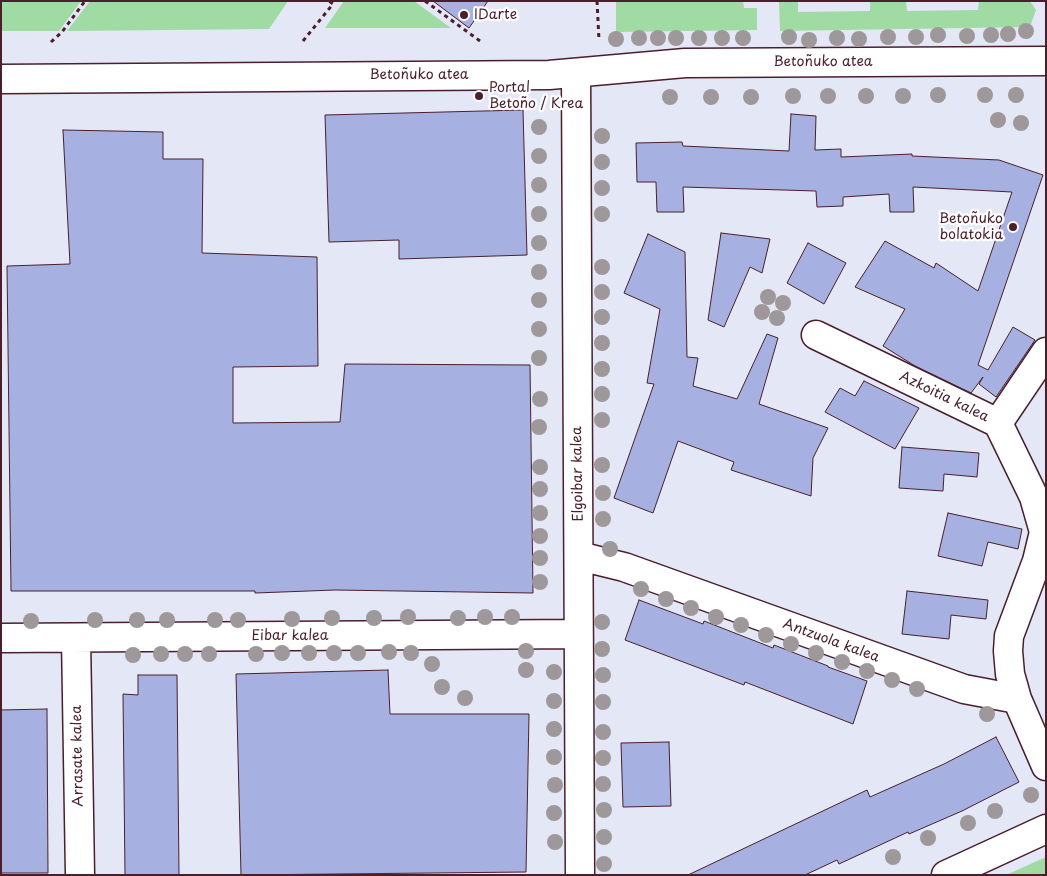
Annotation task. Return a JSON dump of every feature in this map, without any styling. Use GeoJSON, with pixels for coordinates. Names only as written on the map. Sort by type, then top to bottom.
{"type":"FeatureCollection","features":[{"type":"Feature","properties":{"kind":"street","name":"Betoñuko atea"},"geometry":{"type":"LineString","coordinates":[[1,78],[576,74],[655,64],[685,63],[1046,60]]}},
{"type":"Feature","properties":{"kind":"street","name":"Elgoibar kalea"},"geometry":{"type":"LineString","coordinates":[[576,74],[580,875]]}},
{"type":"Feature","properties":{"kind":"street","name":"Azkoitia kalea"},"geometry":{"type":"LineString","coordinates":[[816,335],[998,423],[1040,498],[1044,532],[1037,561],[1009,636],[1010,674],[1017,699]]}},
{"type":"Feature","properties":{"kind":"street"},"geometry":{"type":"LineString","coordinates":[[998,423],[1046,352]]}},
{"type":"Feature","properties":{"kind":"street","name":"Antzuola kalea"},"geometry":{"type":"LineString","coordinates":[[579,556],[624,567],[964,689],[1017,699]]}},
{"type":"Feature","properties":{"kind":"street","name":"Eibar kalea"},"geometry":{"type":"LineString","coordinates":[[1,638],[578,634]]}},
{"type":"Feature","properties":{"kind":"street","name":"Arrasate kalea"},"geometry":{"type":"LineString","coordinates":[[76,638],[80,875]]}},
{"type":"Feature","properties":{"kind":"street"},"geometry":{"type":"LineString","coordinates":[[1017,699],[1046,766]]}},
{"type":"Feature","properties":{"kind":"street"},"geometry":{"type":"LineString","coordinates":[[946,875],[1046,830]]}},
{"type":"Feature","properties":{"kind":"path"},"geometry":{"type":"LineString","coordinates":[[51,42],[62,32],[85,1]]}},
{"type":"Feature","properties":{"kind":"path"},"geometry":{"type":"LineString","coordinates":[[303,42],[334,3],[329,1]]}},
{"type":"Feature","properties":{"kind":"path"},"geometry":{"type":"LineString","coordinates":[[425,1],[480,41]]}},
{"type":"Feature","properties":{"kind":"path"},"geometry":{"type":"LineString","coordinates":[[597,1],[599,40]]}},
{"type":"Feature","properties":{"kind":"green space"},"geometry":{"type":"Polygon","coordinates":[[[1,1],[81,1],[59,31],[1,31],[1,1]]]}},
{"type":"Feature","properties":{"kind":"green space"},"geometry":{"type":"Polygon","coordinates":[[[90,1],[288,1],[269,29],[67,31],[90,1]]]}},
{"type":"Feature","properties":{"kind":"green space"},"geometry":{"type":"Polygon","coordinates":[[[344,1],[414,1],[451,28],[325,28],[344,1]]]}},
{"type":"Feature","properties":{"kind":"green space"},"geometry":{"type":"Polygon","coordinates":[[[616,1],[743,1],[744,8],[757,8],[757,30],[616,32],[616,1]]]}},
{"type":"Feature","properties":{"kind":"green space"},"geometry":{"type":"Polygon","coordinates":[[[779,1],[798,1],[798,12],[870,11],[870,1],[906,1],[907,11],[978,10],[979,1],[1030,1],[1036,10],[1031,24],[1025,27],[780,31],[779,1]]]}},
{"type":"Feature","properties":{"kind":"green space"},"geometry":{"type":"Polygon","coordinates":[[[1046,857],[1046,875],[1006,875],[1046,857]]]}},
{"type":"Feature","properties":{"kind":"building","name":"IDarte"},"geometry":{"type":"Polygon","coordinates":[[[433,1],[488,1],[469,28],[433,1]]]}},
{"type":"Feature","properties":{"kind":"building"},"geometry":{"type":"Polygon","coordinates":[[[523,110],[527,255],[399,259],[399,240],[329,242],[325,115],[523,110]]]}},
{"type":"Feature","properties":{"kind":"building"},"geometry":{"type":"Polygon","coordinates":[[[791,114],[816,116],[815,150],[841,149],[841,157],[912,154],[912,156],[999,160],[1043,175],[978,365],[988,370],[1013,327],[1035,340],[996,397],[979,384],[983,377],[971,393],[915,366],[883,346],[905,309],[855,287],[885,241],[934,268],[936,263],[978,291],[1012,192],[913,187],[914,212],[890,212],[889,194],[843,197],[843,206],[817,207],[816,191],[683,187],[684,212],[657,212],[656,182],[637,182],[636,143],[682,142],[683,146],[789,151],[791,114]]]}},
{"type":"Feature","properties":{"kind":"building"},"geometry":{"type":"Polygon","coordinates":[[[63,130],[163,132],[163,159],[203,159],[202,253],[317,257],[318,366],[233,367],[233,423],[340,422],[345,364],[530,365],[533,593],[335,590],[255,593],[255,591],[11,591],[7,266],[70,264],[63,130]]]}},
{"type":"Feature","properties":{"kind":"building"},"geometry":{"type":"Polygon","coordinates":[[[721,233],[770,239],[762,273],[750,267],[724,327],[708,320],[721,233]]]}},
{"type":"Feature","properties":{"kind":"building"},"geometry":{"type":"Polygon","coordinates":[[[648,234],[685,252],[687,357],[698,358],[693,386],[737,399],[767,334],[778,338],[759,404],[828,428],[813,458],[811,496],[731,470],[734,462],[678,441],[653,513],[614,498],[654,384],[647,383],[660,309],[624,293],[648,234]]]}},
{"type":"Feature","properties":{"kind":"building"},"geometry":{"type":"Polygon","coordinates":[[[808,243],[846,263],[824,304],[787,283],[808,243]]]}},
{"type":"Feature","properties":{"kind":"building"},"geometry":{"type":"Polygon","coordinates":[[[864,381],[919,408],[895,449],[825,412],[840,388],[855,396],[864,381]]]}},
{"type":"Feature","properties":{"kind":"building"},"geometry":{"type":"Polygon","coordinates":[[[902,447],[979,453],[977,477],[944,474],[943,491],[899,488],[902,447]]]}},
{"type":"Feature","properties":{"kind":"building"},"geometry":{"type":"Polygon","coordinates":[[[948,513],[1022,529],[1018,549],[988,542],[982,566],[938,556],[948,513]]]}},
{"type":"Feature","properties":{"kind":"building"},"geometry":{"type":"Polygon","coordinates":[[[907,591],[988,600],[986,619],[951,615],[949,639],[902,634],[907,591]]]}},
{"type":"Feature","properties":{"kind":"building"},"geometry":{"type":"Polygon","coordinates":[[[639,600],[703,624],[704,621],[773,648],[774,645],[867,681],[853,724],[745,682],[744,685],[625,640],[639,600]]]}},
{"type":"Feature","properties":{"kind":"building"},"geometry":{"type":"Polygon","coordinates":[[[388,670],[390,714],[529,714],[526,872],[241,875],[236,674],[388,670]]]}},
{"type":"Feature","properties":{"kind":"building"},"geometry":{"type":"Polygon","coordinates":[[[138,675],[177,675],[179,875],[125,875],[123,694],[138,695],[138,675]]]}},
{"type":"Feature","properties":{"kind":"building"},"geometry":{"type":"Polygon","coordinates":[[[47,709],[48,873],[1,873],[1,710],[47,709]]]}},
{"type":"Feature","properties":{"kind":"building"},"geometry":{"type":"Polygon","coordinates":[[[996,737],[1019,782],[962,811],[909,834],[908,832],[839,864],[837,860],[805,875],[688,875],[867,790],[870,797],[944,764],[996,737]]]}},
{"type":"Feature","properties":{"kind":"building"},"geometry":{"type":"Polygon","coordinates":[[[669,742],[671,806],[623,807],[621,743],[669,742]]]}},
{"type":"Feature","properties":{"kind":"place","name":"IDarte"},"geometry":{"type":"Point","coordinates":[464,15]}},
{"type":"Feature","properties":{"kind":"place","name":"Portal Betoño / Krea"},"geometry":{"type":"Point","coordinates":[479,96]}},
{"type":"Feature","properties":{"kind":"place","name":"Betoñuko bolatokia"},"geometry":{"type":"Point","coordinates":[1013,227]}}]}
